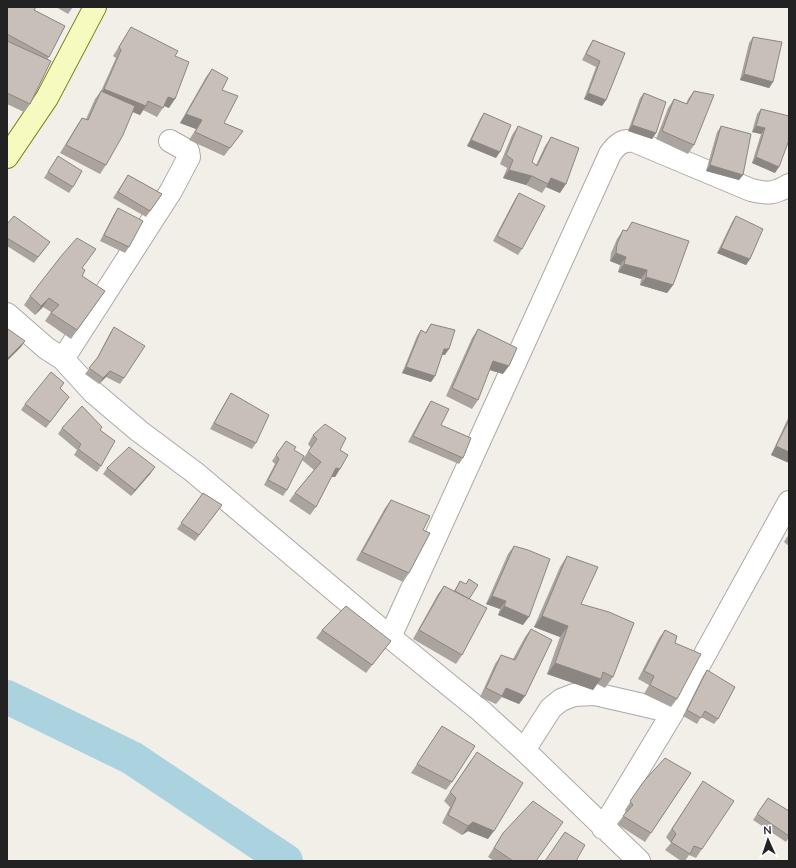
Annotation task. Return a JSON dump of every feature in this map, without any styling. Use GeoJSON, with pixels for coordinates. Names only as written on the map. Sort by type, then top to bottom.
{"type":"FeatureCollection","features":[{"type":"Feature","properties":{"kind":"street"},"geometry":{"type":"LineString","coordinates":[[7,157],[47,98],[95,7]]}},
{"type":"Feature","properties":{"kind":"street"},"geometry":{"type":"LineString","coordinates":[[390,637],[610,154],[616,146],[625,140],[634,141],[751,190],[766,194],[779,191],[789,185]]}},
{"type":"Feature","properties":{"kind":"street"},"geometry":{"type":"LineString","coordinates":[[63,359],[171,191],[189,157],[188,151],[170,142]]}},
{"type":"Feature","properties":{"kind":"street"},"geometry":{"type":"LineString","coordinates":[[7,314],[46,348],[63,359],[93,392],[139,431],[194,472],[390,637],[481,711],[524,750],[603,828],[639,861]]}},
{"type":"Feature","properties":{"kind":"street"},"geometry":{"type":"LineString","coordinates":[[603,828],[673,712],[789,502]]}},
{"type":"Feature","properties":{"kind":"street"},"geometry":{"type":"LineString","coordinates":[[524,750],[551,708],[561,700],[574,695],[595,694],[673,712]]}},
{"type":"Feature","properties":{"kind":"building"},"geometry":{"type":"Polygon","coordinates":[[[8,7],[36,7],[34,10],[65,26],[49,57],[7,34],[8,7]]]}},
{"type":"Feature","properties":{"kind":"building"},"geometry":{"type":"Polygon","coordinates":[[[131,27],[178,51],[175,56],[189,62],[175,99],[168,97],[163,108],[148,101],[146,106],[104,89],[121,50],[119,47],[131,27]]]}},
{"type":"Feature","properties":{"kind":"building"},"geometry":{"type":"Polygon","coordinates":[[[753,37],[782,42],[773,82],[744,74],[753,37]]]}},
{"type":"Feature","properties":{"kind":"building"},"geometry":{"type":"Polygon","coordinates":[[[593,40],[625,53],[606,100],[588,93],[600,61],[586,54],[593,40]]]}},
{"type":"Feature","properties":{"kind":"building"},"geometry":{"type":"Polygon","coordinates":[[[7,41],[51,61],[30,104],[7,93],[7,41]]]}},
{"type":"Feature","properties":{"kind":"building"},"geometry":{"type":"Polygon","coordinates":[[[212,69],[228,78],[222,90],[238,96],[224,123],[243,131],[230,148],[195,132],[202,120],[186,114],[212,69]]]}},
{"type":"Feature","properties":{"kind":"building"},"geometry":{"type":"Polygon","coordinates":[[[101,91],[135,106],[123,135],[106,165],[66,145],[82,118],[88,120],[101,91]]]}},
{"type":"Feature","properties":{"kind":"building"},"geometry":{"type":"Polygon","coordinates":[[[694,91],[714,95],[694,145],[662,131],[674,99],[687,104],[694,91]]]}},
{"type":"Feature","properties":{"kind":"building"},"geometry":{"type":"Polygon","coordinates":[[[644,93],[666,102],[656,133],[632,125],[644,93]]]}},
{"type":"Feature","properties":{"kind":"building"},"geometry":{"type":"Polygon","coordinates":[[[761,109],[789,116],[789,140],[779,167],[756,157],[765,128],[756,126],[761,109]]]}},
{"type":"Feature","properties":{"kind":"building"},"geometry":{"type":"Polygon","coordinates":[[[484,113],[511,125],[500,152],[471,140],[484,113]]]}},
{"type":"Feature","properties":{"kind":"building"},"geometry":{"type":"Polygon","coordinates":[[[518,126],[542,136],[532,162],[537,166],[551,137],[579,148],[566,184],[551,178],[548,184],[532,176],[509,170],[513,160],[506,155],[518,126]]]}},
{"type":"Feature","properties":{"kind":"building"},"geometry":{"type":"Polygon","coordinates":[[[721,126],[751,134],[743,175],[710,165],[721,126]]]}},
{"type":"Feature","properties":{"kind":"building"},"geometry":{"type":"Polygon","coordinates":[[[58,156],[82,171],[73,187],[48,172],[58,156]]]}},
{"type":"Feature","properties":{"kind":"building"},"geometry":{"type":"Polygon","coordinates":[[[128,175],[162,194],[150,211],[118,192],[128,175]]]}},
{"type":"Feature","properties":{"kind":"building"},"geometry":{"type":"Polygon","coordinates":[[[519,193],[545,206],[522,249],[497,236],[519,193]]]}},
{"type":"Feature","properties":{"kind":"building"},"geometry":{"type":"Polygon","coordinates":[[[118,208],[143,221],[129,247],[104,235],[118,208]]]}},
{"type":"Feature","properties":{"kind":"building"},"geometry":{"type":"Polygon","coordinates":[[[14,216],[50,242],[38,257],[7,238],[7,224],[14,216]]]}},
{"type":"Feature","properties":{"kind":"building"},"geometry":{"type":"Polygon","coordinates":[[[736,216],[763,229],[750,259],[721,248],[736,216]]]}},
{"type":"Feature","properties":{"kind":"building"},"geometry":{"type":"Polygon","coordinates":[[[632,222],[689,241],[673,285],[646,277],[647,270],[624,264],[626,257],[616,253],[617,244],[623,230],[627,231],[632,222]]]}},
{"type":"Feature","properties":{"kind":"building"},"geometry":{"type":"Polygon","coordinates":[[[77,238],[96,249],[82,268],[85,270],[82,276],[105,291],[77,330],[51,313],[59,305],[49,298],[41,306],[30,296],[77,238]]]}},
{"type":"Feature","properties":{"kind":"building"},"geometry":{"type":"Polygon","coordinates":[[[431,324],[455,330],[449,349],[444,349],[435,376],[406,367],[421,330],[426,333],[431,324]]]}},
{"type":"Feature","properties":{"kind":"building"},"geometry":{"type":"Polygon","coordinates":[[[114,327],[145,346],[124,378],[110,371],[103,378],[89,368],[98,357],[114,327]]]}},
{"type":"Feature","properties":{"kind":"building"},"geometry":{"type":"Polygon","coordinates":[[[8,329],[25,341],[7,359],[7,330],[8,329]]]}},
{"type":"Feature","properties":{"kind":"building"},"geometry":{"type":"Polygon","coordinates":[[[478,329],[517,348],[509,366],[493,361],[478,400],[452,388],[478,329]]]}},
{"type":"Feature","properties":{"kind":"building"},"geometry":{"type":"Polygon","coordinates":[[[51,372],[64,383],[60,388],[69,397],[50,422],[25,404],[51,372]]]}},
{"type":"Feature","properties":{"kind":"building"},"geometry":{"type":"Polygon","coordinates":[[[231,393],[269,415],[256,443],[214,423],[231,393]]]}},
{"type":"Feature","properties":{"kind":"building"},"geometry":{"type":"Polygon","coordinates":[[[431,401],[449,409],[441,425],[471,438],[463,458],[413,436],[431,401]]]}},
{"type":"Feature","properties":{"kind":"building"},"geometry":{"type":"Polygon","coordinates":[[[82,406],[102,427],[100,430],[115,441],[101,466],[78,449],[81,444],[62,428],[82,406]]]}},
{"type":"Feature","properties":{"kind":"building"},"geometry":{"type":"Polygon","coordinates":[[[789,420],[789,452],[776,446],[789,420]]]}},
{"type":"Feature","properties":{"kind":"building"},"geometry":{"type":"Polygon","coordinates":[[[325,424],[346,438],[340,450],[348,455],[340,469],[336,468],[316,507],[295,493],[321,462],[308,452],[317,439],[313,435],[325,424]]]}},
{"type":"Feature","properties":{"kind":"building"},"geometry":{"type":"Polygon","coordinates":[[[286,441],[296,447],[294,450],[304,456],[287,490],[268,480],[279,459],[276,455],[286,441]]]}},
{"type":"Feature","properties":{"kind":"building"},"geometry":{"type":"Polygon","coordinates":[[[129,447],[155,467],[135,490],[107,468],[129,447]]]}},
{"type":"Feature","properties":{"kind":"building"},"geometry":{"type":"Polygon","coordinates":[[[203,493],[222,505],[199,535],[181,523],[203,493]]]}},
{"type":"Feature","properties":{"kind":"building"},"geometry":{"type":"Polygon","coordinates":[[[391,500],[430,516],[423,530],[430,533],[409,573],[362,552],[391,500]]]}},
{"type":"Feature","properties":{"kind":"building"},"geometry":{"type":"Polygon","coordinates":[[[514,546],[550,559],[529,617],[504,606],[506,601],[492,596],[514,546]]]}},
{"type":"Feature","properties":{"kind":"building"},"geometry":{"type":"Polygon","coordinates":[[[567,556],[598,567],[581,604],[609,612],[634,623],[613,677],[603,672],[601,679],[555,663],[568,626],[542,616],[567,556]]]}},
{"type":"Feature","properties":{"kind":"building"},"geometry":{"type":"Polygon","coordinates":[[[469,579],[478,585],[469,599],[455,591],[460,581],[466,584],[469,579]]]}},
{"type":"Feature","properties":{"kind":"building"},"geometry":{"type":"Polygon","coordinates":[[[444,586],[487,608],[462,655],[419,630],[444,586]]]}},
{"type":"Feature","properties":{"kind":"building"},"geometry":{"type":"Polygon","coordinates":[[[346,606],[391,641],[372,665],[322,630],[346,606]]]}},
{"type":"Feature","properties":{"kind":"building"},"geometry":{"type":"Polygon","coordinates":[[[531,629],[552,640],[525,696],[506,688],[502,696],[486,688],[501,655],[515,660],[531,629]]]}},
{"type":"Feature","properties":{"kind":"building"},"geometry":{"type":"Polygon","coordinates":[[[665,630],[677,636],[675,643],[701,654],[677,699],[650,685],[654,676],[644,671],[665,630]]]}},
{"type":"Feature","properties":{"kind":"building"},"geometry":{"type":"Polygon","coordinates":[[[707,670],[735,687],[718,719],[705,711],[701,718],[687,710],[707,670]]]}},
{"type":"Feature","properties":{"kind":"building"},"geometry":{"type":"Polygon","coordinates":[[[442,726],[475,746],[452,782],[417,764],[442,726]]]}},
{"type":"Feature","properties":{"kind":"building"},"geometry":{"type":"Polygon","coordinates":[[[477,752],[523,783],[494,831],[473,822],[468,826],[448,815],[456,798],[450,792],[477,752]]]}},
{"type":"Feature","properties":{"kind":"building"},"geometry":{"type":"Polygon","coordinates":[[[665,758],[691,773],[651,833],[623,816],[633,805],[630,801],[644,781],[665,758]]]}},
{"type":"Feature","properties":{"kind":"building"},"geometry":{"type":"Polygon","coordinates":[[[703,781],[734,801],[702,849],[694,846],[690,854],[671,842],[676,834],[672,829],[703,781]]]}},
{"type":"Feature","properties":{"kind":"building"},"geometry":{"type":"Polygon","coordinates":[[[768,798],[789,811],[789,836],[757,814],[768,798]]]}},
{"type":"Feature","properties":{"kind":"building"},"geometry":{"type":"Polygon","coordinates":[[[533,801],[563,822],[536,861],[513,861],[494,848],[503,833],[533,801]]]}},
{"type":"Feature","properties":{"kind":"building"},"geometry":{"type":"Polygon","coordinates":[[[565,832],[585,845],[576,861],[545,861],[565,832]]]}},
{"type":"Feature","properties":{"kind":"waterway"},"geometry":{"type":"LineString","coordinates":[[7,697],[132,758],[286,861]]}}]}
